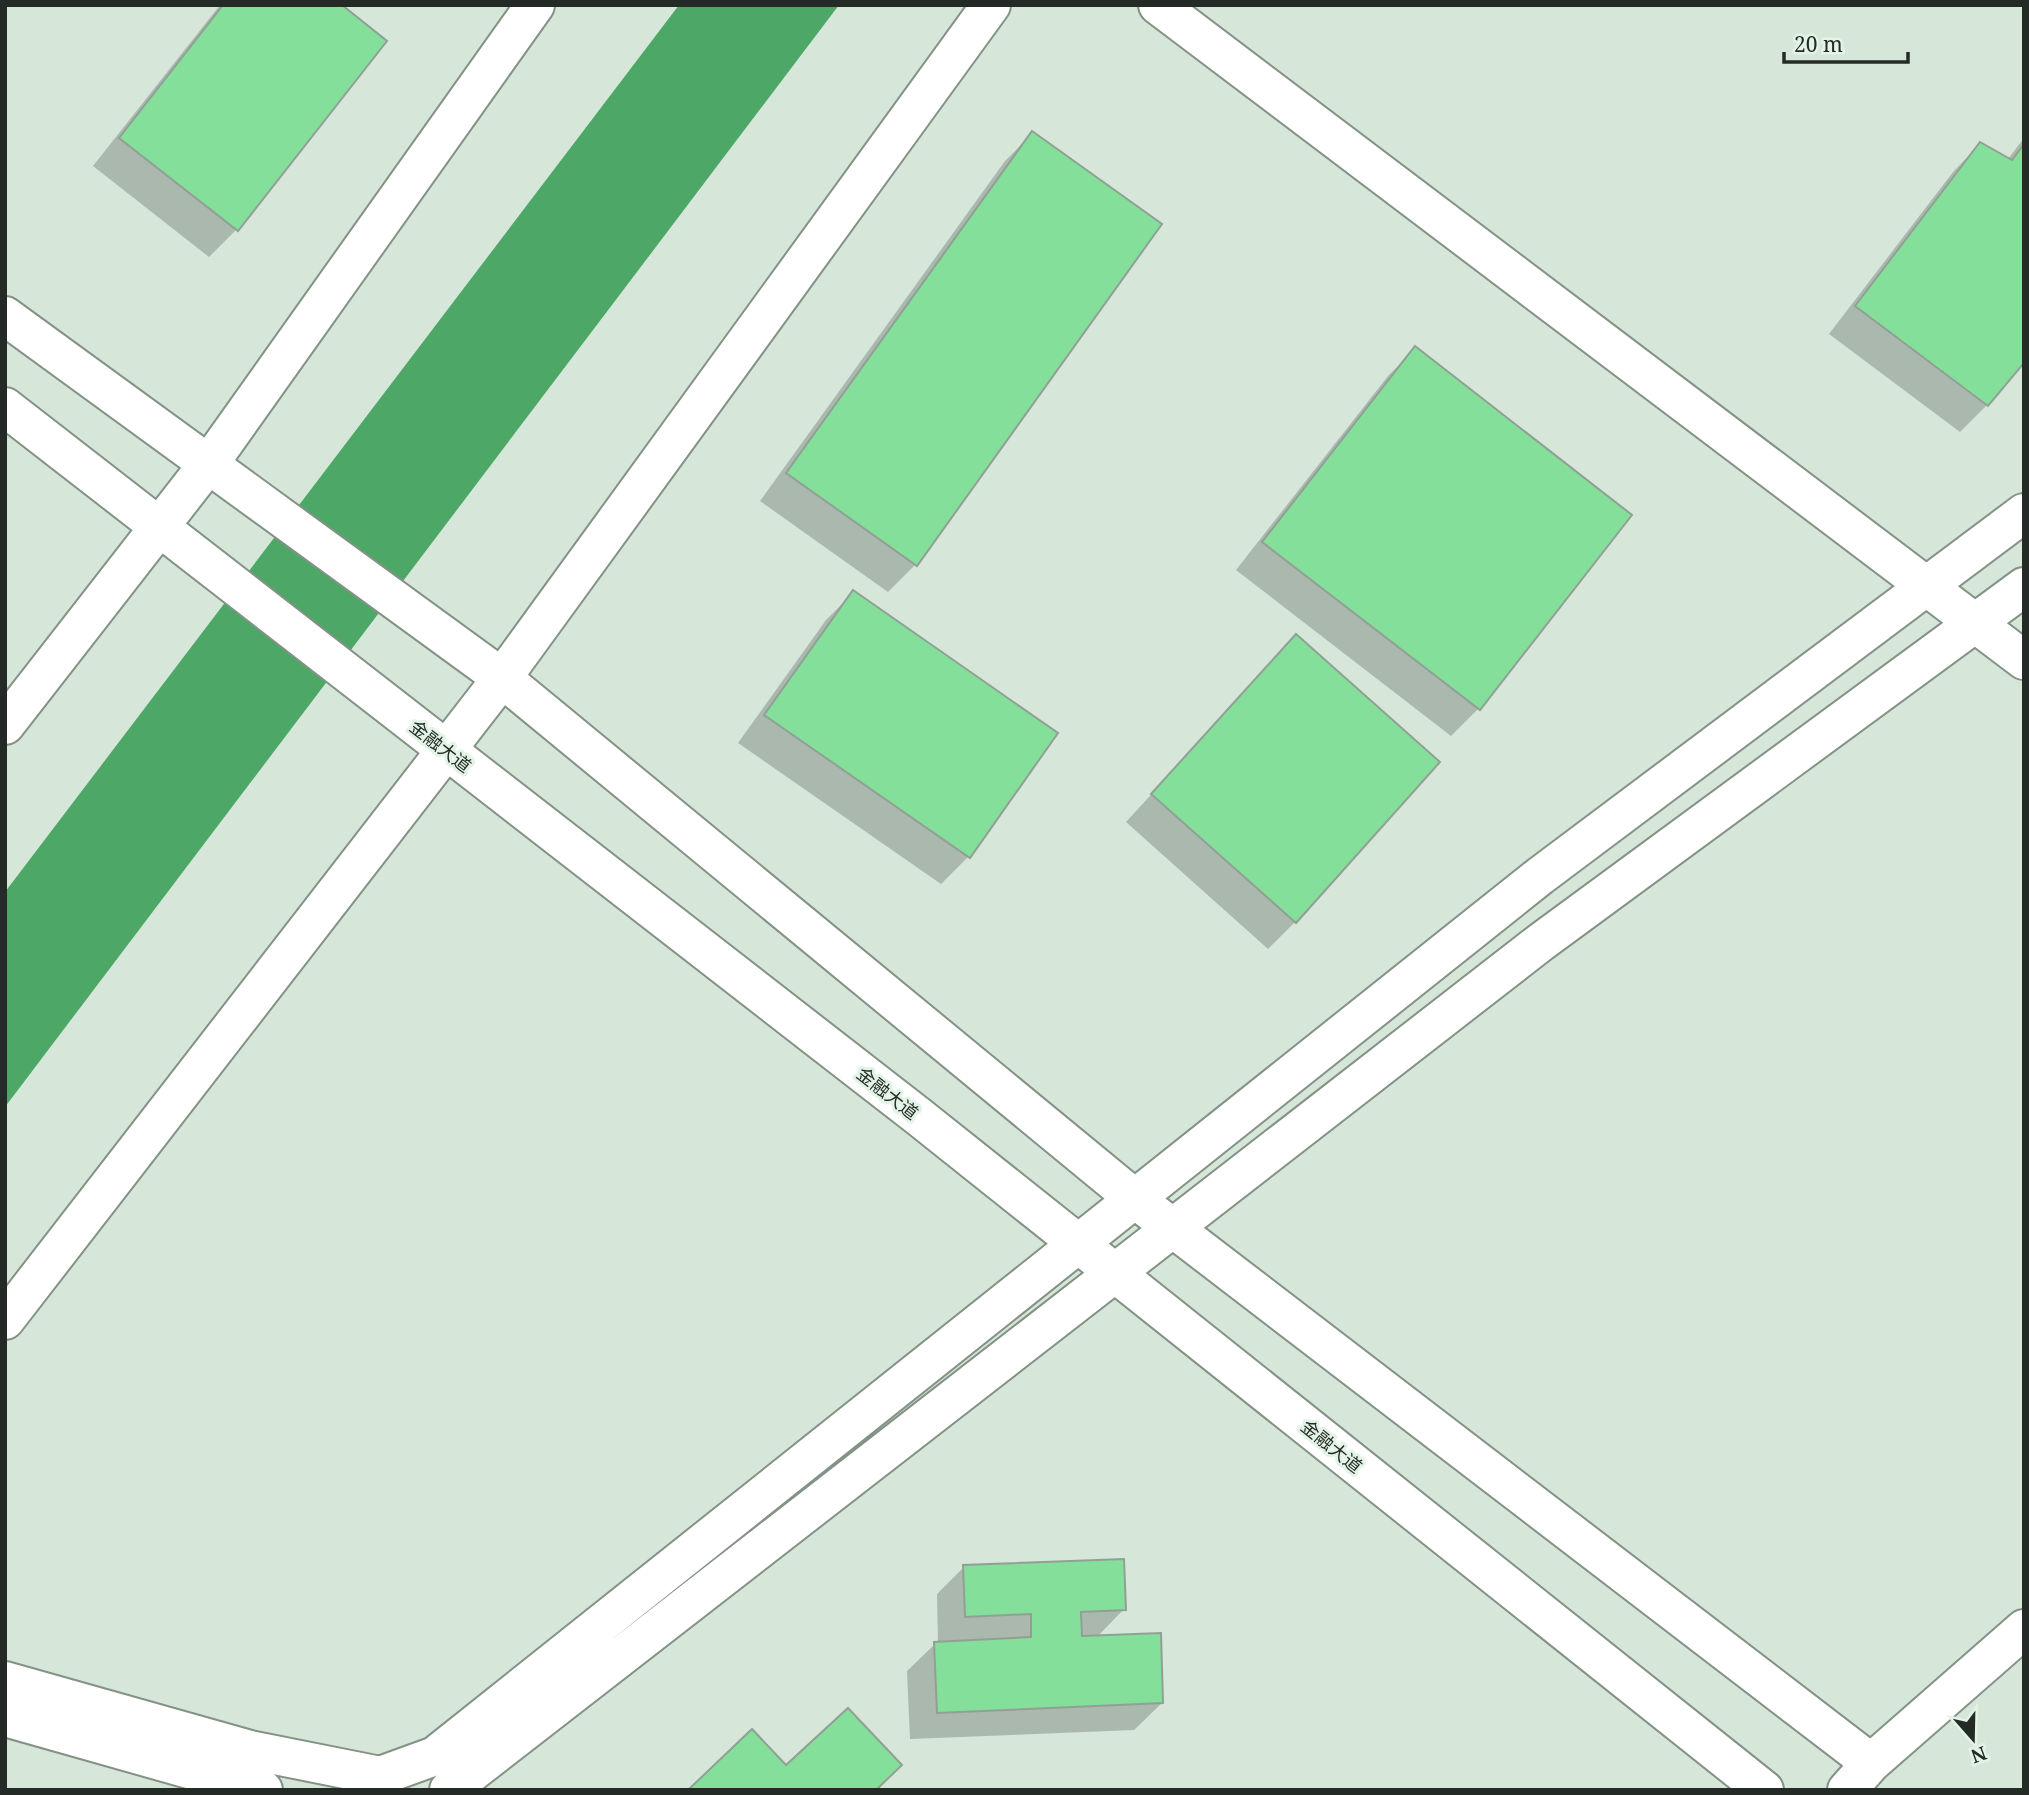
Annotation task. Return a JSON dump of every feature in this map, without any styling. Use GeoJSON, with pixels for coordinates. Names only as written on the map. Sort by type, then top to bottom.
{"type":"FeatureCollection","features":[{"type":"Feature","properties":{"kind":"street"},"geometry":{"type":"LineString","coordinates":[[5,725],[208,463],[535,5]]}},
{"type":"Feature","properties":{"kind":"street"},"geometry":{"type":"LineString","coordinates":[[5,1320],[502,678],[991,5]]}},
{"type":"Feature","properties":{"kind":"street"},"geometry":{"type":"LineString","coordinates":[[1158,5],[2024,660]]}},
{"type":"Feature","properties":{"kind":"street"},"geometry":{"type":"LineString","coordinates":[[5,316],[502,678],[1135,1199],[1859,1776],[2024,1629]]}},
{"type":"Feature","properties":{"kind":"street","name":"金融大道"},"geometry":{"type":"LineString","coordinates":[[5,407],[918,1116],[1764,1790]]}},
{"type":"Feature","properties":{"kind":"street"},"geometry":{"type":"LineString","coordinates":[[5,1681],[380,1783],[435,1756],[1539,876],[2024,513]]}},
{"type":"Feature","properties":{"kind":"street"},"geometry":{"type":"LineString","coordinates":[[449,1790],[1541,942],[2024,587]]}},
{"type":"Feature","properties":{"kind":"street"},"geometry":{"type":"LineString","coordinates":[[5,1717],[263,1790]]}},
{"type":"Feature","properties":{"kind":"shaded area"},"geometry":{"type":"Polygon","coordinates":[[[679,5],[839,5],[5,1107],[5,892],[679,5]]]}},
{"type":"Feature","properties":{"kind":"building"},"geometry":{"type":"Polygon","coordinates":[[[223,5],[342,5],[387,41],[238,231],[119,138],[223,5]]]}},
{"type":"Feature","properties":{"kind":"building"},"geometry":{"type":"Polygon","coordinates":[[[1032,131],[1162,224],[917,566],[786,473],[1032,131]]]}},
{"type":"Feature","properties":{"kind":"building"},"geometry":{"type":"Polygon","coordinates":[[[1980,142],[2012,160],[2024,144],[2024,363],[1988,406],[1855,306],[1980,142]]]}},
{"type":"Feature","properties":{"kind":"building"},"geometry":{"type":"Polygon","coordinates":[[[1415,346],[1632,515],[1480,710],[1262,542],[1415,346]]]}},
{"type":"Feature","properties":{"kind":"building"},"geometry":{"type":"Polygon","coordinates":[[[853,590],[1058,733],[970,858],[764,715],[853,590]]]}},
{"type":"Feature","properties":{"kind":"building"},"geometry":{"type":"Polygon","coordinates":[[[1296,634],[1440,762],[1296,923],[1151,794],[1296,634]]]}},
{"type":"Feature","properties":{"kind":"building"},"geometry":{"type":"Polygon","coordinates":[[[1124,1559],[1126,1610],[1081,1612],[1082,1636],[1161,1633],[1163,1703],[937,1713],[934,1642],[1031,1637],[1031,1614],[965,1617],[963,1565],[1124,1559]]]}},
{"type":"Feature","properties":{"kind":"building"},"geometry":{"type":"Polygon","coordinates":[[[848,1708],[902,1765],[876,1790],[688,1790],[752,1729],[786,1765],[848,1708]]]}}]}
